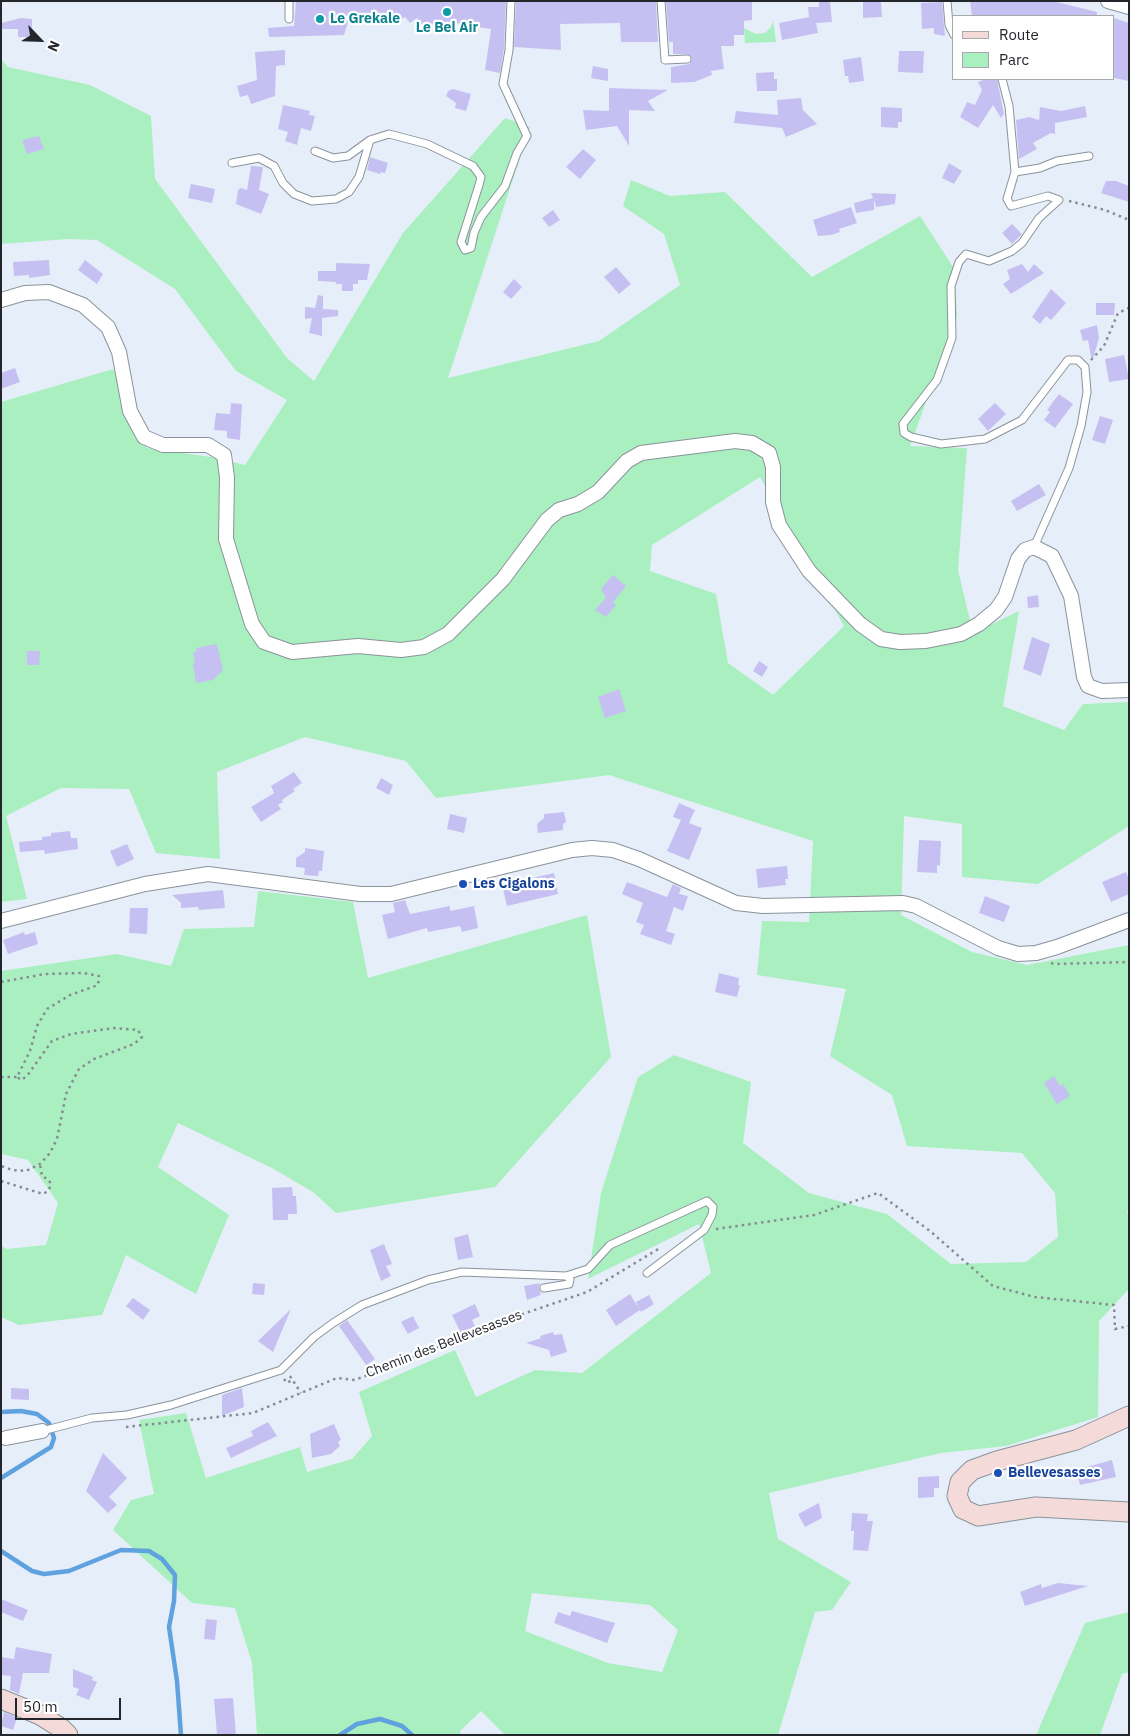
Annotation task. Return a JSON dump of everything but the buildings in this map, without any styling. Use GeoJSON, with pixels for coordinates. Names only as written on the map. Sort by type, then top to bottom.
{"type":"FeatureCollection","features":[{"type":"Feature","properties":{"kind":"street"},"geometry":{"type":"LineString","coordinates":[[1108,1],[1129,7]]}},
{"type":"Feature","properties":{"kind":"street"},"geometry":{"type":"LineString","coordinates":[[1,300],[25,293],[49,292],[83,305],[108,327],[119,352],[130,411],[144,437],[163,445],[208,445],[224,455],[228,477],[226,539],[252,624],[264,642],[292,652],[358,646],[401,650],[424,646],[448,634],[503,579],[547,520],[559,510],[578,504],[598,492],[628,461],[641,453],[734,441],[752,443],[769,453],[774,467],[774,502],[779,526],[809,571],[860,624],[882,639],[900,642],[926,641],[961,634],[979,624],[996,610],[1005,597],[1018,559],[1026,550],[1034,547],[1052,556],[1071,596],[1084,677],[1088,686],[1102,691],[1129,690]]}},
{"type":"Feature","properties":{"kind":"street"},"geometry":{"type":"LineString","coordinates":[[1,921],[145,884],[208,874],[360,894],[391,894],[572,850],[592,848],[613,850],[639,859],[736,903],[763,906],[903,902],[916,906],[998,948],[1018,954],[1028,954],[1057,947],[1129,920]]}},
{"type":"Feature","properties":{"kind":"street"},"geometry":{"type":"LineString","coordinates":[[1129,1416],[1076,1440],[997,1461],[972,1470],[960,1482],[957,1496],[963,1509],[978,1516],[1036,1507],[1129,1512]]}},
{"type":"Feature","properties":{"kind":"street"},"geometry":{"type":"LineString","coordinates":[[4,1437],[42,1430]]}},
{"type":"Feature","properties":{"kind":"street"},"geometry":{"type":"LineString","coordinates":[[1,1699],[40,1715],[61,1728],[68,1735]]}},
{"type":"Feature","properties":{"kind":"lane"},"geometry":{"type":"LineString","coordinates":[[289,1],[289,19]]}},
{"type":"Feature","properties":{"kind":"lane"},"geometry":{"type":"LineString","coordinates":[[315,151],[333,158],[348,156],[370,140],[389,134],[427,144],[473,166],[481,176],[461,242],[466,250],[472,248],[474,233],[481,217],[505,186],[517,153],[527,136],[503,84],[508,50],[511,1]]}},
{"type":"Feature","properties":{"kind":"lane"},"geometry":{"type":"LineString","coordinates":[[661,1],[665,60],[687,59]]}},
{"type":"Feature","properties":{"kind":"lane"},"geometry":{"type":"LineString","coordinates":[[948,1],[949,24],[952,30]]}},
{"type":"Feature","properties":{"kind":"lane"},"geometry":{"type":"LineString","coordinates":[[1002,80],[1009,106],[1015,172],[1007,199],[1011,206],[1048,196],[1058,200],[1039,218],[1022,243],[1012,251],[989,261],[966,254],[959,262],[951,286],[952,338],[937,380],[903,424],[904,432],[911,438],[942,444],[985,439],[1022,420],[1068,360],[1078,360],[1085,367],[1087,392],[1081,426],[1069,468],[1034,547]]}},
{"type":"Feature","properties":{"kind":"lane"},"geometry":{"type":"LineString","coordinates":[[232,163],[259,158],[274,166],[283,184],[294,194],[312,202],[336,199],[349,192],[359,177],[370,140]]}},
{"type":"Feature","properties":{"kind":"lane"},"geometry":{"type":"LineString","coordinates":[[1015,172],[1040,168],[1057,161],[1089,156]]}},
{"type":"Feature","properties":{"kind":"lane"},"geometry":{"type":"LineString","coordinates":[[42,1430],[92,1418],[127,1415],[171,1405],[285,1368],[314,1338],[333,1323],[362,1305],[428,1280],[462,1272],[566,1276],[588,1269],[610,1245],[707,1201],[713,1207],[712,1215],[704,1230],[647,1273]]}},
{"type":"Feature","properties":{"kind":"lane"},"geometry":{"type":"LineString","coordinates":[[544,1288],[569,1284],[570,1279],[566,1276]]}},
{"type":"Feature","properties":{"kind":"path"},"geometry":{"type":"LineString","coordinates":[[1058,200],[1076,202],[1105,210],[1129,220]]}},
{"type":"Feature","properties":{"kind":"path"},"geometry":{"type":"LineString","coordinates":[[1085,367],[1104,346],[1118,313],[1129,308]]}},
{"type":"Feature","properties":{"kind":"path"},"geometry":{"type":"LineString","coordinates":[[1028,954],[1055,964],[1129,962]]}},
{"type":"Feature","properties":{"kind":"path"},"geometry":{"type":"LineString","coordinates":[[1,982],[45,974],[84,972],[99,976],[98,985],[70,995],[47,1009],[37,1026],[30,1051],[17,1077]]}},
{"type":"Feature","properties":{"kind":"path"},"geometry":{"type":"LineString","coordinates":[[1,1076],[17,1077],[21,1080],[27,1076],[52,1041],[70,1034],[114,1028],[138,1030],[142,1036],[134,1044],[94,1059],[80,1069],[66,1094],[57,1138],[50,1152],[40,1164],[26,1171],[1,1166]]}},
{"type":"Feature","properties":{"kind":"path"},"geometry":{"type":"LineString","coordinates":[[1,1181],[42,1194],[48,1191],[51,1185],[49,1180],[42,1176],[40,1164]]}},
{"type":"Feature","properties":{"kind":"path"},"geometry":{"type":"LineString","coordinates":[[704,1230],[814,1215],[878,1193],[930,1231],[992,1286],[1035,1298],[1114,1305],[1115,1330],[1129,1326]]}},
{"type":"Feature","properties":{"kind":"path","name":"Chemin des Bellevesasses"},"geometry":{"type":"LineString","coordinates":[[119,1426],[137,1427],[253,1413],[337,1378],[355,1380],[517,1316],[587,1292],[664,1246]]}},
{"type":"Feature","properties":{"kind":"path"},"geometry":{"type":"LineString","coordinates":[[285,1368],[301,1393]]}},
{"type":"Feature","properties":{"kind":"green space"},"geometry":{"type":"Polygon","coordinates":[[[773,20],[776,42],[745,43],[744,28],[756,34],[765,33],[771,27],[773,20]]]}},
{"type":"Feature","properties":{"kind":"green space"},"geometry":{"type":"Polygon","coordinates":[[[1,59],[8,67],[90,85],[151,116],[155,179],[287,358],[314,381],[403,233],[505,118],[530,127],[448,378],[599,341],[680,285],[664,234],[623,206],[631,180],[670,196],[725,192],[812,277],[920,216],[955,270],[957,317],[910,446],[967,448],[958,570],[973,633],[1019,611],[1003,706],[1064,730],[1083,704],[1129,702],[1129,826],[1038,884],[962,877],[962,824],[904,816],[901,915],[972,952],[1027,965],[1129,945],[1129,1211],[1127,1212],[1129,1219],[1129,1289],[1099,1321],[1098,1417],[1006,1446],[941,1453],[769,1493],[778,1539],[851,1582],[832,1610],[815,1612],[778,1735],[505,1735],[481,1711],[460,1731],[461,1735],[257,1735],[252,1663],[235,1608],[192,1603],[113,1530],[131,1500],[154,1494],[139,1420],[186,1413],[206,1478],[300,1447],[307,1472],[352,1459],[372,1436],[359,1392],[455,1350],[476,1397],[535,1370],[582,1373],[711,1273],[699,1224],[588,1279],[601,1193],[638,1077],[674,1055],[751,1082],[743,1143],[809,1193],[887,1214],[951,1264],[1026,1262],[1058,1237],[1055,1193],[1022,1153],[907,1146],[892,1095],[830,1056],[846,989],[757,975],[762,921],[809,922],[813,841],[609,775],[436,798],[406,761],[305,737],[217,772],[220,859],[156,853],[129,789],[61,788],[6,816],[27,899],[1,902],[1,402],[113,369],[147,448],[211,457],[245,465],[287,400],[236,371],[175,289],[97,240],[68,239],[1,244],[1,59]],[[760,477],[652,545],[650,571],[716,594],[728,663],[773,695],[844,626],[760,477]],[[532,1593],[525,1631],[608,1663],[662,1672],[678,1630],[650,1605],[532,1593]]]}},
{"type":"Feature","properties":{"kind":"green space"},"geometry":{"type":"Polygon","coordinates":[[[258,891],[353,902],[368,978],[587,915],[611,1057],[495,1187],[336,1213],[313,1192],[272,1168],[178,1123],[158,1167],[229,1215],[196,1294],[126,1255],[102,1315],[19,1325],[1,1317],[1,1246],[7,1249],[46,1245],[58,1203],[28,1160],[1,1154],[1,971],[117,954],[171,966],[184,929],[254,927],[258,891]]]}},
{"type":"Feature","properties":{"kind":"green space"},"geometry":{"type":"Polygon","coordinates":[[[1129,1612],[1129,1672],[1122,1674],[1100,1735],[1036,1735],[1085,1623],[1129,1612]]]}},
{"type":"Feature","properties":{"kind":"waterway"},"geometry":{"type":"LineString","coordinates":[[1,1412],[21,1411],[37,1414],[49,1423],[54,1438],[51,1447],[1,1478]]}},
{"type":"Feature","properties":{"kind":"waterway"},"geometry":{"type":"LineString","coordinates":[[1,1551],[32,1571],[44,1574],[69,1571],[121,1550],[149,1551],[162,1559],[175,1575],[174,1601],[169,1627],[177,1681],[181,1735]]}},
{"type":"Feature","properties":{"kind":"waterway"},"geometry":{"type":"LineString","coordinates":[[340,1735],[357,1724],[380,1719],[402,1726],[412,1735]]}},
{"type":"Feature","properties":{"kind":"place","name":"Le Bel Air"},"geometry":{"type":"Point","coordinates":[447,12]}},
{"type":"Feature","properties":{"kind":"place","name":"Le Grekale"},"geometry":{"type":"Point","coordinates":[320,19]}},
{"type":"Feature","properties":{"kind":"place","name":"Les Cigalons"},"geometry":{"type":"Point","coordinates":[463,884]}},
{"type":"Feature","properties":{"kind":"place","name":"Bellevesasses"},"geometry":{"type":"Point","coordinates":[998,1473]}}]}
